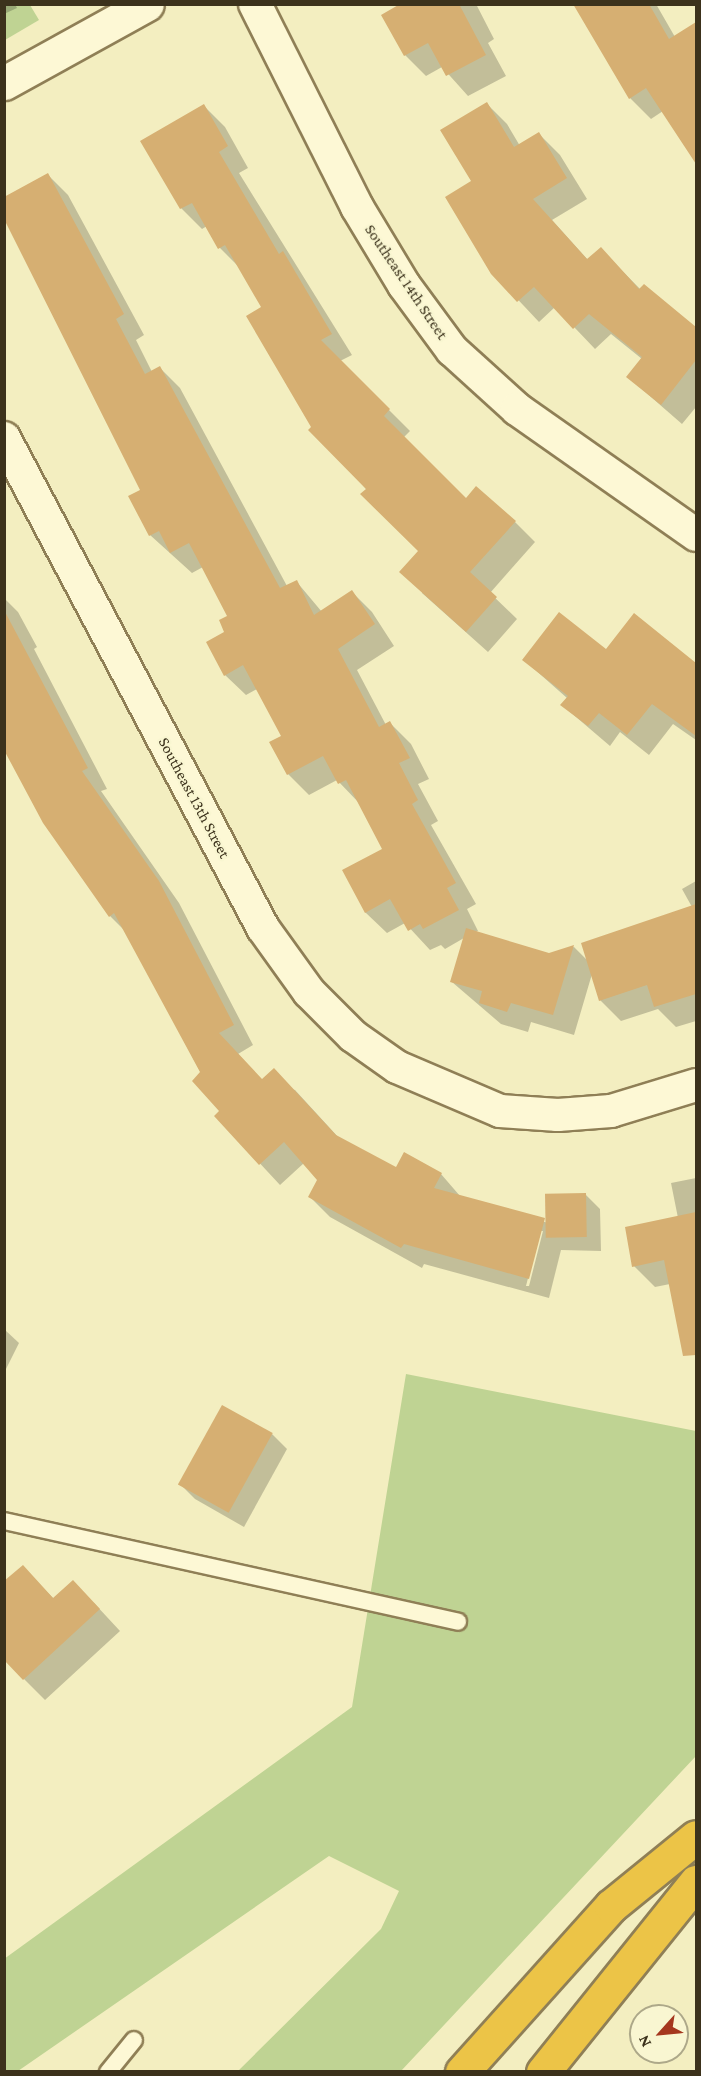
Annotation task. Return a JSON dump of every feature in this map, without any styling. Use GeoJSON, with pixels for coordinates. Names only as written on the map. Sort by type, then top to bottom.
{"type":"FeatureCollection","features":[{"type":"Feature","properties":{"kind":"highway"},"geometry":{"type":"LineString","coordinates":[[462,2072],[611,1906],[696,1837]]}},
{"type":"Feature","properties":{"kind":"highway"},"geometry":{"type":"LineString","coordinates":[[543,2072],[696,1882]]}},
{"type":"Feature","properties":{"kind":"street"},"geometry":{"type":"LineString","coordinates":[[4,83],[147,4]]}},
{"type":"Feature","properties":{"kind":"street","name":"Southeast 14th Street"},"geometry":{"type":"LineString","coordinates":[[255,4],[357,207],[404,285],[452,350],[517,409],[696,535]]}},
{"type":"Feature","properties":{"kind":"street","name":"Southeast 13th Street"},"geometry":{"type":"LineString","coordinates":[[4,438],[263,928],[309,992],[353,1036],[397,1066],[456,1095],[500,1111],[558,1115],[610,1111],[696,1085]]}},
{"type":"Feature","properties":{"kind":"lane"},"geometry":{"type":"LineString","coordinates":[[4,1521],[458,1622]]}},
{"type":"Feature","properties":{"kind":"lane"},"geometry":{"type":"LineString","coordinates":[[108,2072],[134,2040]]}},
{"type":"Feature","properties":{"kind":"green space"},"geometry":{"type":"Polygon","coordinates":[[[5,4],[30,5],[39,20],[5,40],[5,4]]]}},
{"type":"Feature","properties":{"kind":"green space"},"geometry":{"type":"Polygon","coordinates":[[[406,1374],[696,1431],[696,1756],[401,2071],[238,2071],[381,1929],[399,1891],[329,1856],[18,2071],[5,2071],[4,1959],[352,1707],[406,1374]]]}},
{"type":"Feature","properties":{"kind":"building"},"geometry":{"type":"Polygon","coordinates":[[[400,4],[459,4],[486,55],[446,76],[428,43],[404,56],[381,15],[400,4]]]}},
{"type":"Feature","properties":{"kind":"building"},"geometry":{"type":"Polygon","coordinates":[[[573,4],[649,4],[669,39],[696,22],[696,164],[646,88],[629,99],[573,4]]]}},
{"type":"Feature","properties":{"kind":"building"},"geometry":{"type":"Polygon","coordinates":[[[487,102],[514,147],[539,132],[567,178],[533,199],[587,259],[601,247],[639,289],[644,284],[696,327],[696,360],[661,405],[626,377],[642,357],[589,314],[573,329],[534,287],[517,302],[491,274],[445,197],[471,181],[440,130],[487,102]]]}},
{"type":"Feature","properties":{"kind":"building"},"geometry":{"type":"Polygon","coordinates":[[[204,104],[228,146],[219,152],[279,254],[283,251],[332,334],[321,340],[390,409],[384,416],[466,498],[476,486],[516,521],[470,572],[497,597],[466,632],[399,572],[418,551],[360,494],[366,489],[308,430],[311,427],[246,316],[261,307],[225,245],[218,249],[192,203],[180,209],[140,141],[204,104]]]}},
{"type":"Feature","properties":{"kind":"building"},"geometry":{"type":"Polygon","coordinates":[[[48,173],[124,314],[116,319],[145,374],[160,366],[280,588],[297,580],[314,615],[352,590],[375,624],[338,649],[379,727],[390,721],[410,758],[399,763],[418,800],[412,804],[456,883],[447,888],[459,910],[423,929],[420,924],[408,931],[390,899],[365,913],[342,870],[382,849],[346,780],[338,784],[323,756],[287,775],[269,742],[281,736],[243,665],[224,676],[206,642],[224,632],[219,620],[227,616],[189,543],[170,553],[159,531],[149,536],[128,496],[140,490],[4,219],[4,197],[48,173]]]}},
{"type":"Feature","properties":{"kind":"building"},"geometry":{"type":"Polygon","coordinates":[[[4,610],[88,768],[82,771],[159,881],[234,1025],[219,1033],[262,1079],[274,1068],[336,1135],[396,1167],[404,1152],[442,1173],[434,1188],[545,1218],[529,1279],[404,1244],[401,1248],[308,1197],[317,1180],[284,1142],[259,1165],[214,1116],[219,1111],[192,1081],[200,1072],[114,913],[109,917],[43,823],[4,750],[4,610]]]}},
{"type":"Feature","properties":{"kind":"building"},"geometry":{"type":"Polygon","coordinates":[[[559,612],[606,649],[634,613],[696,663],[696,736],[652,704],[627,735],[599,713],[588,726],[560,705],[568,696],[522,660],[559,612]]]}},
{"type":"Feature","properties":{"kind":"building"},"geometry":{"type":"Polygon","coordinates":[[[696,904],[696,994],[654,1007],[647,985],[599,1001],[581,943],[696,904]]]}},
{"type":"Feature","properties":{"kind":"building"},"geometry":{"type":"Polygon","coordinates":[[[466,928],[549,953],[574,945],[553,1015],[511,1003],[507,1012],[479,1003],[482,991],[450,982],[466,928]]]}},
{"type":"Feature","properties":{"kind":"building"},"geometry":{"type":"Polygon","coordinates":[[[586,1193],[587,1237],[546,1238],[545,1194],[586,1193]]]}},
{"type":"Feature","properties":{"kind":"building"},"geometry":{"type":"Polygon","coordinates":[[[696,1212],[696,1355],[683,1356],[664,1260],[632,1267],[625,1227],[696,1212]]]}},
{"type":"Feature","properties":{"kind":"building"},"geometry":{"type":"Polygon","coordinates":[[[222,1405],[273,1433],[229,1513],[178,1485],[222,1405]]]}},
{"type":"Feature","properties":{"kind":"building"},"geometry":{"type":"Polygon","coordinates":[[[23,1565],[53,1598],[73,1580],[100,1609],[23,1680],[4,1660],[4,1581],[23,1565]]]}}]}
